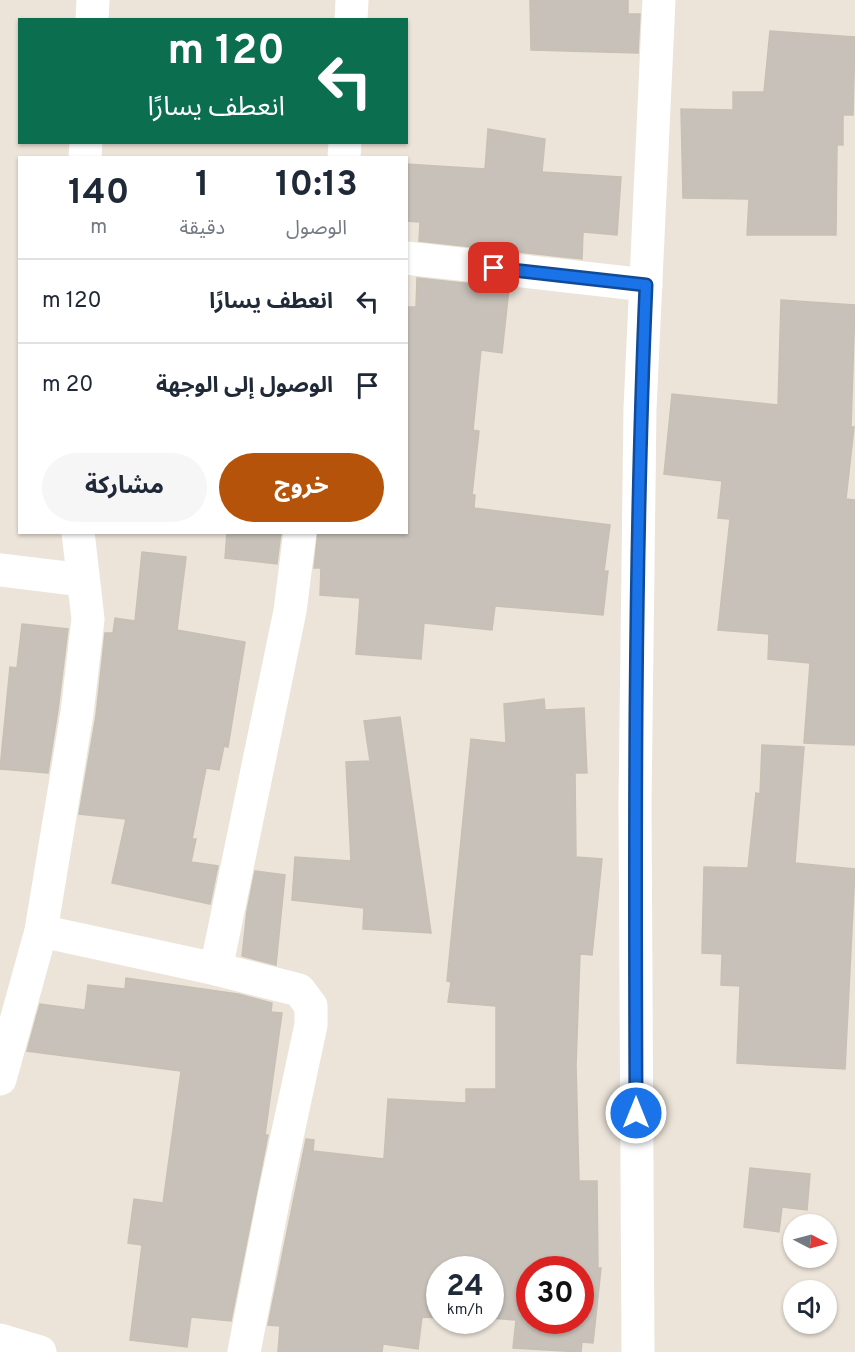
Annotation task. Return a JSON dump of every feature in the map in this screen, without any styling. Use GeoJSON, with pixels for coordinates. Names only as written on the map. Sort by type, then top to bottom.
{"type":"FeatureCollection","features":[{"type":"Feature","properties":{"kind":"street"},"geometry":{"type":"LineString","coordinates":[[92,18],[93,0]]}},
{"type":"Feature","properties":{"kind":"street"},"geometry":{"type":"LineString","coordinates":[[351,18],[352,0]]}},
{"type":"Feature","properties":{"kind":"street"},"geometry":{"type":"LineString","coordinates":[[638,1352],[635,803],[640,420],[659,0]]}},
{"type":"Feature","properties":{"kind":"street"},"geometry":{"type":"LineString","coordinates":[[408,258],[646,285]]}},
{"type":"Feature","properties":{"kind":"street"},"geometry":{"type":"LineString","coordinates":[[0,1079],[41,930],[77,713],[88,619],[78,534]]}},
{"type":"Feature","properties":{"kind":"street"},"geometry":{"type":"LineString","coordinates":[[216,969],[290,611],[300,534]]}},
{"type":"Feature","properties":{"kind":"street"},"geometry":{"type":"LineString","coordinates":[[0,570],[83,580]]}},
{"type":"Feature","properties":{"kind":"street"},"geometry":{"type":"LineString","coordinates":[[41,930],[299,990],[312,1006],[311,1025],[244,1352]]}},
{"type":"Feature","properties":{"kind":"street"},"geometry":{"type":"LineString","coordinates":[[0,1341],[40,1352]]}},
{"type":"Feature","properties":{"kind":"building"},"geometry":{"type":"Polygon","coordinates":[[[530,0],[628,0],[628,14],[640,14],[638,53],[531,50],[530,0]]]}},
{"type":"Feature","properties":{"kind":"building"},"geometry":{"type":"Polygon","coordinates":[[[770,31],[855,37],[853,115],[843,115],[843,145],[837,145],[836,235],[747,235],[749,199],[683,198],[681,109],[733,110],[733,92],[764,92],[770,31]]]}},
{"type":"Feature","properties":{"kind":"building"},"geometry":{"type":"Polygon","coordinates":[[[488,129],[545,139],[542,172],[621,177],[617,235],[583,232],[582,259],[419,241],[420,222],[408,221],[408,164],[485,169],[488,129]]]}},
{"type":"Feature","properties":{"kind":"building"},"geometry":{"type":"Polygon","coordinates":[[[417,278],[509,288],[502,353],[481,350],[473,430],[479,431],[472,495],[475,495],[474,508],[610,525],[604,571],[608,571],[603,615],[495,606],[492,630],[424,623],[421,659],[356,654],[360,598],[320,595],[321,568],[314,568],[318,534],[408,534],[408,307],[416,307],[417,278]]]}},
{"type":"Feature","properties":{"kind":"building"},"geometry":{"type":"Polygon","coordinates":[[[781,300],[855,305],[851,427],[854,427],[846,499],[855,500],[855,745],[804,743],[810,663],[768,659],[769,634],[718,630],[730,519],[718,518],[722,481],[664,474],[672,394],[778,405],[781,300]]]}},
{"type":"Feature","properties":{"kind":"building"},"geometry":{"type":"Polygon","coordinates":[[[227,534],[281,534],[277,564],[225,558],[227,534]]]}},
{"type":"Feature","properties":{"kind":"building"},"geometry":{"type":"Polygon","coordinates":[[[142,552],[186,557],[177,630],[245,642],[228,747],[224,746],[219,770],[206,768],[192,839],[196,839],[191,862],[218,866],[210,904],[112,883],[126,819],[79,814],[96,716],[105,633],[113,633],[115,618],[135,621],[142,552]]]}},
{"type":"Feature","properties":{"kind":"building"},"geometry":{"type":"Polygon","coordinates":[[[22,624],[68,629],[48,773],[0,769],[10,667],[17,668],[22,624]]]}},
{"type":"Feature","properties":{"kind":"building"},"geometry":{"type":"Polygon","coordinates":[[[544,699],[545,710],[584,708],[587,773],[575,773],[576,857],[602,859],[592,955],[580,954],[576,1065],[579,1181],[597,1181],[598,1268],[601,1268],[594,1334],[594,1256],[516,1256],[516,1320],[504,1319],[504,1256],[426,1256],[426,1317],[422,1317],[418,1349],[383,1344],[382,1352],[278,1352],[280,1326],[268,1325],[306,1139],[314,1140],[313,1151],[384,1159],[388,1099],[466,1103],[466,1089],[496,1089],[496,1006],[448,1002],[451,982],[447,981],[471,739],[506,743],[504,704],[544,699]]]}},
{"type":"Feature","properties":{"kind":"building"},"geometry":{"type":"Polygon","coordinates":[[[400,717],[431,933],[363,929],[364,908],[292,900],[295,857],[351,861],[346,762],[370,761],[364,721],[400,717]]]}},
{"type":"Feature","properties":{"kind":"building"},"geometry":{"type":"Polygon","coordinates":[[[762,745],[804,747],[795,863],[855,869],[845,1069],[737,1063],[740,986],[721,985],[722,954],[702,953],[704,867],[748,868],[756,793],[760,794],[762,745]]]}},
{"type":"Feature","properties":{"kind":"building"},"geometry":{"type":"Polygon","coordinates":[[[255,871],[285,875],[276,965],[242,956],[247,911],[255,871]]]}},
{"type":"Feature","properties":{"kind":"building"},"geometry":{"type":"Polygon","coordinates":[[[126,978],[238,994],[272,1003],[271,1012],[282,1013],[265,1135],[268,1135],[231,1321],[191,1317],[187,1347],[130,1340],[142,1245],[128,1243],[134,1199],[163,1203],[181,1071],[27,1051],[40,1004],[85,1010],[88,985],[125,989],[126,978]]]}},
{"type":"Feature","properties":{"kind":"building"},"geometry":{"type":"Polygon","coordinates":[[[750,1168],[810,1174],[807,1210],[782,1207],[779,1232],[744,1227],[750,1168]]]}},
{"type":"Feature","properties":{"kind":"building"},"geometry":{"type":"Polygon","coordinates":[[[516,1320],[516,1334],[594,1334],[593,1343],[582,1342],[581,1352],[513,1348],[516,1320]]]}},
{"type":"Feature","properties":{"kind":"route"},"geometry":{"type":"LineString","coordinates":[[494,268],[646,285],[640,409],[635,803],[636,1113]]}}]}
